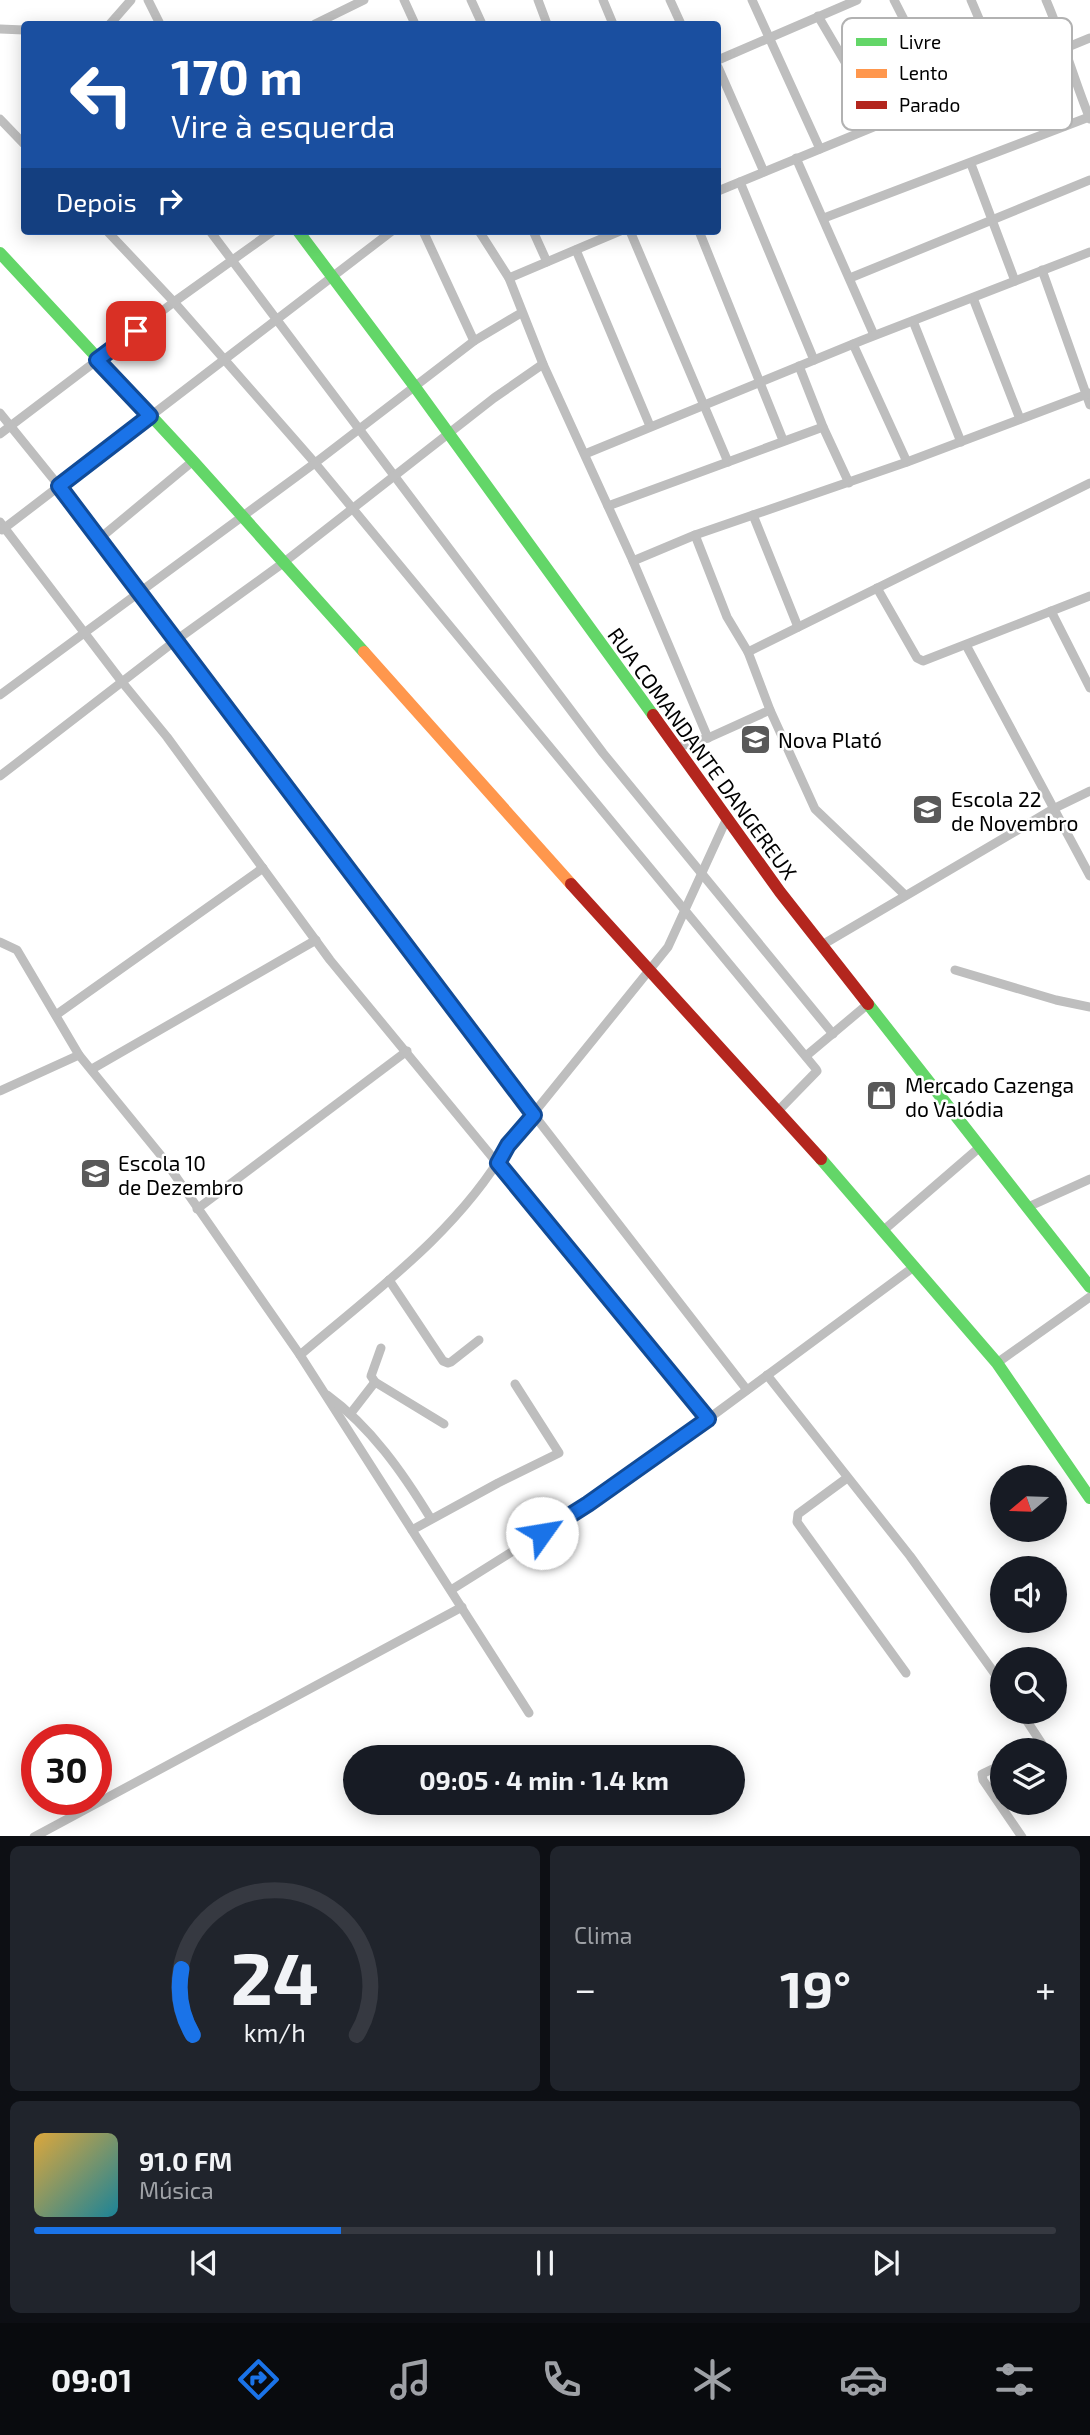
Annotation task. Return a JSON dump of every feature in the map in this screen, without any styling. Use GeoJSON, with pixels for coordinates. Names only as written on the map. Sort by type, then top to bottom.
{"type":"FeatureCollection","features":[{"type":"Feature","properties":{"kind":"street"},"geometry":{"type":"LineString","coordinates":[[113,21],[131,0]]}},
{"type":"Feature","properties":{"kind":"street"},"geometry":{"type":"LineString","coordinates":[[149,0],[158,21]]}},
{"type":"Feature","properties":{"kind":"street"},"geometry":{"type":"LineString","coordinates":[[321,21],[364,0]]}},
{"type":"Feature","properties":{"kind":"street"},"geometry":{"type":"LineString","coordinates":[[404,0],[414,21]]}},
{"type":"Feature","properties":{"kind":"street"},"geometry":{"type":"LineString","coordinates":[[471,0],[481,21]]}},
{"type":"Feature","properties":{"kind":"street"},"geometry":{"type":"LineString","coordinates":[[538,0],[546,21]]}},
{"type":"Feature","properties":{"kind":"street"},"geometry":{"type":"LineString","coordinates":[[603,0],[611,21]]}},
{"type":"Feature","properties":{"kind":"street"},"geometry":{"type":"LineString","coordinates":[[670,0],[680,21]]}},
{"type":"Feature","properties":{"kind":"street"},"geometry":{"type":"LineString","coordinates":[[752,0],[820,149]]}},
{"type":"Feature","properties":{"kind":"street"},"geometry":{"type":"LineString","coordinates":[[721,59],[842,3],[857,0]]}},
{"type":"Feature","properties":{"kind":"street"},"geometry":{"type":"LineString","coordinates":[[894,0],[903,18]]}},
{"type":"Feature","properties":{"kind":"street"},"geometry":{"type":"LineString","coordinates":[[971,0],[979,18]]}},
{"type":"Feature","properties":{"kind":"street"},"geometry":{"type":"LineString","coordinates":[[1046,0],[1053,18]]}},
{"type":"Feature","properties":{"kind":"street"},"geometry":{"type":"LineString","coordinates":[[818,16],[842,57]]}},
{"type":"Feature","properties":{"kind":"street"},"geometry":{"type":"LineString","coordinates":[[0,29],[21,30]]}},
{"type":"Feature","properties":{"kind":"street"},"geometry":{"type":"LineString","coordinates":[[1072,46],[1090,38]]}},
{"type":"Feature","properties":{"kind":"street"},"geometry":{"type":"LineString","coordinates":[[1072,73],[1090,118],[1072,125]]}},
{"type":"Feature","properties":{"kind":"street"},"geometry":{"type":"LineString","coordinates":[[721,74],[764,172]]}},
{"type":"Feature","properties":{"kind":"street"},"geometry":{"type":"LineString","coordinates":[[0,119],[21,142]]}},
{"type":"Feature","properties":{"kind":"street"},"geometry":{"type":"LineString","coordinates":[[721,190],[869,130]]}},
{"type":"Feature","properties":{"kind":"street"},"geometry":{"type":"LineString","coordinates":[[824,218],[1059,130]]}},
{"type":"Feature","properties":{"kind":"street"},"geometry":{"type":"LineString","coordinates":[[796,158],[874,335]]}},
{"type":"Feature","properties":{"kind":"street"},"geometry":{"type":"LineString","coordinates":[[971,164],[1015,281]]}},
{"type":"Feature","properties":{"kind":"street"},"geometry":{"type":"LineString","coordinates":[[850,278],[1090,180]]}},
{"type":"Feature","properties":{"kind":"street"},"geometry":{"type":"LineString","coordinates":[[740,182],[814,360]]}},
{"type":"Feature","properties":{"kind":"street"},"geometry":{"type":"LineString","coordinates":[[111,235],[174,302],[315,463],[806,1056],[817,1071],[777,1112]]}},
{"type":"Feature","properties":{"kind":"street"},"geometry":{"type":"LineString","coordinates":[[213,235],[361,428],[603,753],[833,1034]]}},
{"type":"Feature","properties":{"kind":"street"},"geometry":{"type":"LineString","coordinates":[[0,434],[267,235]]}},
{"type":"Feature","properties":{"kind":"street","name":"RUA COMANDANTE DANGEREUX"},"geometry":{"type":"LineString","coordinates":[[301,235],[415,387],[780,892],[980,1147],[1088,1279]]}},
{"type":"Feature","properties":{"kind":"street"},"geometry":{"type":"LineString","coordinates":[[387,235],[59,486],[1,527],[167,737],[316,940],[708,1419]]}},
{"type":"Feature","properties":{"kind":"street"},"geometry":{"type":"LineString","coordinates":[[426,235],[474,341]]}},
{"type":"Feature","properties":{"kind":"street"},"geometry":{"type":"LineString","coordinates":[[482,235],[509,278],[543,364],[634,561],[708,738]]}},
{"type":"Feature","properties":{"kind":"street"},"geometry":{"type":"LineString","coordinates":[[535,235],[547,262]]}},
{"type":"Feature","properties":{"kind":"street"},"geometry":{"type":"LineString","coordinates":[[509,278],[611,235]]}},
{"type":"Feature","properties":{"kind":"street"},"geometry":{"type":"LineString","coordinates":[[632,235],[727,462]]}},
{"type":"Feature","properties":{"kind":"street"},"geometry":{"type":"LineString","coordinates":[[701,235],[783,440]]}},
{"type":"Feature","properties":{"kind":"street"},"geometry":{"type":"LineString","coordinates":[[576,250],[650,426]]}},
{"type":"Feature","properties":{"kind":"street"},"geometry":{"type":"LineString","coordinates":[[585,454],[874,335],[1090,252]]}},
{"type":"Feature","properties":{"kind":"street"},"geometry":{"type":"LineString","coordinates":[[0,253],[243,516],[650,973],[884,1229],[997,1363],[1090,1498]]}},
{"type":"Feature","properties":{"kind":"street"},"geometry":{"type":"LineString","coordinates":[[1042,270],[1088,393],[1090,405]]}},
{"type":"Feature","properties":{"kind":"street"},"geometry":{"type":"LineString","coordinates":[[972,298],[1020,419]]}},
{"type":"Feature","properties":{"kind":"street"},"geometry":{"type":"LineString","coordinates":[[0,695],[315,463],[474,341],[521,313]]}},
{"type":"Feature","properties":{"kind":"street"},"geometry":{"type":"LineString","coordinates":[[913,321],[961,442]]}},
{"type":"Feature","properties":{"kind":"street"},"geometry":{"type":"LineString","coordinates":[[853,344],[907,462]]}},
{"type":"Feature","properties":{"kind":"street"},"geometry":{"type":"LineString","coordinates":[[0,776],[494,398],[543,364]]}},
{"type":"Feature","properties":{"kind":"street"},"geometry":{"type":"LineString","coordinates":[[799,366],[849,483]]}},
{"type":"Feature","properties":{"kind":"street"},"geometry":{"type":"LineString","coordinates":[[634,561],[695,536],[907,462],[1088,393]]}},
{"type":"Feature","properties":{"kind":"street"},"geometry":{"type":"LineString","coordinates":[[0,413],[59,486],[534,1115],[747,1390]]}},
{"type":"Feature","properties":{"kind":"street"},"geometry":{"type":"LineString","coordinates":[[608,506],[823,427]]}},
{"type":"Feature","properties":{"kind":"street"},"geometry":{"type":"LineString","coordinates":[[99,539],[193,461]]}},
{"type":"Feature","properties":{"kind":"street"},"geometry":{"type":"LineString","coordinates":[[748,652],[1090,483]]}},
{"type":"Feature","properties":{"kind":"street"},"geometry":{"type":"LineString","coordinates":[[753,515],[798,627]]}},
{"type":"Feature","properties":{"kind":"street"},"geometry":{"type":"LineString","coordinates":[[695,536],[727,617],[748,652],[770,710],[815,809],[905,895]]}},
{"type":"Feature","properties":{"kind":"street"},"geometry":{"type":"LineString","coordinates":[[877,588],[917,658],[923,661],[1090,596]]}},
{"type":"Feature","properties":{"kind":"street"},"geometry":{"type":"LineString","coordinates":[[1051,611],[1090,688]]}},
{"type":"Feature","properties":{"kind":"street"},"geometry":{"type":"LineString","coordinates":[[966,645],[1090,876]]}},
{"type":"Feature","properties":{"kind":"street"},"geometry":{"type":"LineString","coordinates":[[675,748],[708,738],[770,710]]}},
{"type":"Feature","properties":{"kind":"street"},"geometry":{"type":"LineString","coordinates":[[822,945],[1055,808],[1090,792]]}},
{"type":"Feature","properties":{"kind":"street"},"geometry":{"type":"LineString","coordinates":[[300,1355],[389,1280],[458,1213],[498,1163],[508,1145],[650,973],[668,947],[727,818]]}},
{"type":"Feature","properties":{"kind":"street"},"geometry":{"type":"LineString","coordinates":[[55,1015],[264,868]]}},
{"type":"Feature","properties":{"kind":"street"},"geometry":{"type":"LineString","coordinates":[[92,1069],[316,940]]}},
{"type":"Feature","properties":{"kind":"street"},"geometry":{"type":"LineString","coordinates":[[0,943],[17,950],[79,1055],[163,1158],[264,1301],[529,1713]]}},
{"type":"Feature","properties":{"kind":"street"},"geometry":{"type":"LineString","coordinates":[[955,970],[1056,1000],[1090,1007]]}},
{"type":"Feature","properties":{"kind":"street"},"geometry":{"type":"LineString","coordinates":[[806,1056],[868,1004]]}},
{"type":"Feature","properties":{"kind":"street"},"geometry":{"type":"LineString","coordinates":[[197,1209],[407,1051]]}},
{"type":"Feature","properties":{"kind":"street"},"geometry":{"type":"LineString","coordinates":[[0,1091],[79,1055]]}},
{"type":"Feature","properties":{"kind":"street"},"geometry":{"type":"LineString","coordinates":[[884,1229],[980,1147]]}},
{"type":"Feature","properties":{"kind":"street"},"geometry":{"type":"LineString","coordinates":[[1028,1207],[1090,1179]]}},
{"type":"Feature","properties":{"kind":"street"},"geometry":{"type":"LineString","coordinates":[[451,1590],[588,1504],[915,1266]]}},
{"type":"Feature","properties":{"kind":"street"},"geometry":{"type":"LineString","coordinates":[[389,1280],[443,1361],[451,1362],[479,1340]]}},
{"type":"Feature","properties":{"kind":"street"},"geometry":{"type":"LineString","coordinates":[[997,1363],[1090,1297]]}},
{"type":"Feature","properties":{"kind":"street"},"geometry":{"type":"LineString","coordinates":[[382,1348],[371,1376],[375,1382],[444,1424]]}},
{"type":"Feature","properties":{"kind":"street"},"geometry":{"type":"LineString","coordinates":[[767,1375],[910,1556],[990,1667]]}},
{"type":"Feature","properties":{"kind":"street"},"geometry":{"type":"LineString","coordinates":[[351,1413],[375,1382]]}},
{"type":"Feature","properties":{"kind":"street"},"geometry":{"type":"LineString","coordinates":[[412,1530],[559,1453],[515,1384]]}},
{"type":"Feature","properties":{"kind":"street"},"geometry":{"type":"LineString","coordinates":[[323,1392],[351,1413],[406,1479],[431,1519]]}},
{"type":"Feature","properties":{"kind":"street"},"geometry":{"type":"LineString","coordinates":[[847,1478],[795,1517],[906,1673]]}},
{"type":"Feature","properties":{"kind":"street"},"geometry":{"type":"LineString","coordinates":[[34,1836],[462,1607]]}},
{"type":"Feature","properties":{"kind":"street"},"geometry":{"type":"LineString","coordinates":[[1030,1724],[1041,1738]]}},
{"type":"Feature","properties":{"kind":"street"},"geometry":{"type":"LineString","coordinates":[[990,1770],[982,1774],[990,1790]]}},
{"type":"Feature","properties":{"kind":"street"},"geometry":{"type":"LineString","coordinates":[[1007,1815],[1022,1836]]}},
{"type":"Feature","properties":{"kind":"traffic: fast"},"geometry":{"type":"LineString","coordinates":[[301,235],[653,715]]}},
{"type":"Feature","properties":{"kind":"traffic: fast"},"geometry":{"type":"LineString","coordinates":[[0,253],[193,461],[364,652]]}},
{"type":"Feature","properties":{"kind":"traffic: fast"},"geometry":{"type":"LineString","coordinates":[[868,1004],[1090,1287]]}},
{"type":"Feature","properties":{"kind":"traffic: fast"},"geometry":{"type":"LineString","coordinates":[[821,1159],[997,1363],[1090,1498]]}},
{"type":"Feature","properties":{"kind":"traffic: slow"},"geometry":{"type":"LineString","coordinates":[[364,652],[571,884]]}},
{"type":"Feature","properties":{"kind":"traffic: jam"},"geometry":{"type":"LineString","coordinates":[[653,715],[780,892],[868,1004]]}},
{"type":"Feature","properties":{"kind":"traffic: jam"},"geometry":{"type":"LineString","coordinates":[[571,884],[821,1159]]}},
{"type":"Feature","properties":{"kind":"place","name":"Nova Plató"},"geometry":{"type":"Point","coordinates":[755,739]}},
{"type":"Feature","properties":{"kind":"place","name":"Escola 22 de Novembro"},"geometry":{"type":"Point","coordinates":[928,810]}},
{"type":"Feature","properties":{"kind":"place","name":"Mercado Cazenga do Valódia"},"geometry":{"type":"Point","coordinates":[882,1096]}},
{"type":"Feature","properties":{"kind":"place","name":"Escola 10 de Dezembro"},"geometry":{"type":"Point","coordinates":[95,1174]}},
{"type":"Feature","properties":{"kind":"route"},"geometry":{"type":"LineString","coordinates":[[136,331],[97,360],[150,416],[59,486],[534,1115],[508,1145],[498,1163],[708,1419],[588,1504],[542,1533]]}}]}
